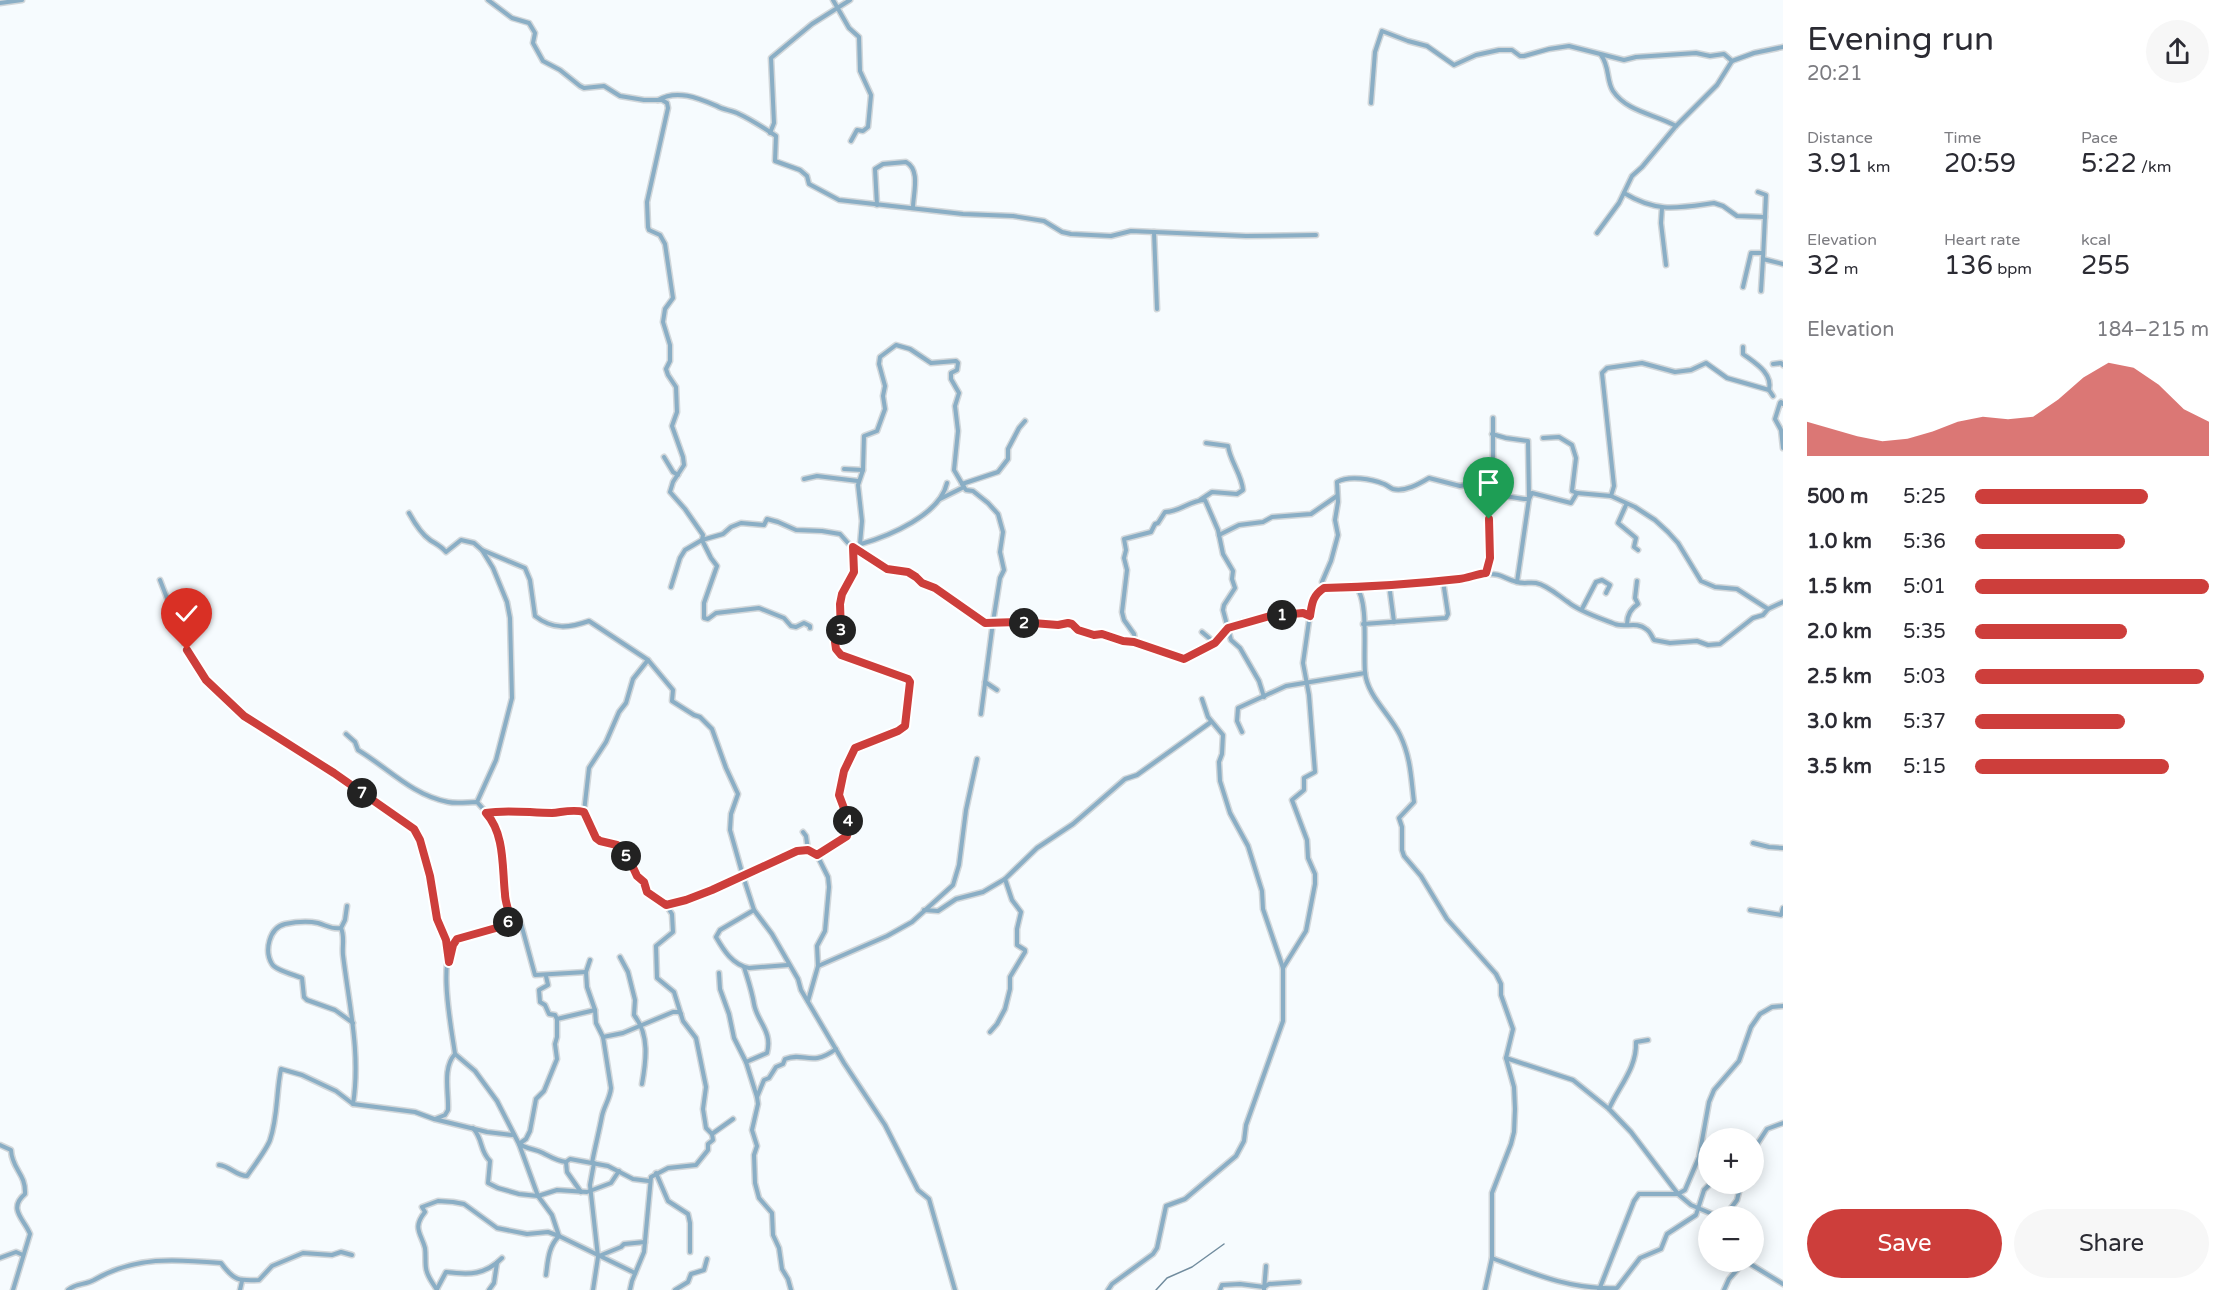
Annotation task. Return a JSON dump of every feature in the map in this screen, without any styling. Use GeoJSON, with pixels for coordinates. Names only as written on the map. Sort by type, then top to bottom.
{"type":"FeatureCollection","features":[{"type":"Feature","properties":{"kind":"street"},"geometry":{"type":"LineString","coordinates":[[0,3],[22,0]]}},
{"type":"Feature","properties":{"kind":"street"},"geometry":{"type":"LineString","coordinates":[[488,0],[512,18],[529,23],[534,33],[533,43],[543,61],[560,70],[580,86],[584,88],[604,86],[620,96],[662,100],[667,103],[668,108],[647,202],[648,227],[649,230],[660,235],[664,244],[673,298],[665,309],[663,322],[670,345],[670,361],[666,369],[676,387],[677,412],[672,426],[684,465],[673,482],[670,492],[703,535],[702,540],[717,566],[704,603],[704,618],[708,619],[716,613],[759,608],[784,618],[791,626],[796,627],[804,623],[810,628]]}},
{"type":"Feature","properties":{"kind":"street"},"geometry":{"type":"LineString","coordinates":[[833,0],[849,28],[859,37],[860,71],[871,94],[868,127],[863,131],[857,130],[851,141]]}},
{"type":"Feature","properties":{"kind":"street"},"geometry":{"type":"LineString","coordinates":[[770,133],[774,123],[771,58],[812,24],[850,0]]}},
{"type":"Feature","properties":{"kind":"street"},"geometry":{"type":"LineString","coordinates":[[1371,103],[1375,52],[1382,31],[1427,46],[1454,65],[1486,52],[1509,49],[1520,56],[1569,46],[1624,60],[1663,54],[1696,53],[1710,56],[1724,54],[1732,61]]}},
{"type":"Feature","properties":{"kind":"street"},"geometry":{"type":"LineString","coordinates":[[1597,233],[1624,193],[1632,176],[1676,126],[1717,86],[1732,61],[1746,55],[1783,47]]}},
{"type":"Feature","properties":{"kind":"street"},"geometry":{"type":"LineString","coordinates":[[1600,54],[1608,66],[1611,86],[1623,102],[1676,126]]}},
{"type":"Feature","properties":{"kind":"street"},"geometry":{"type":"LineString","coordinates":[[657,100],[669,94],[692,96],[740,114],[776,136],[775,160],[800,170],[807,176],[809,184],[839,200],[963,214],[1013,216],[1044,221],[1062,232],[1071,234],[1111,236],[1131,231],[1246,236],[1316,235]]}},
{"type":"Feature","properties":{"kind":"street"},"geometry":{"type":"LineString","coordinates":[[877,205],[875,169],[884,164],[906,162],[914,168],[913,208]]}},
{"type":"Feature","properties":{"kind":"street"},"geometry":{"type":"LineString","coordinates":[[1758,192],[1766,194],[1761,291]]}},
{"type":"Feature","properties":{"kind":"street"},"geometry":{"type":"LineString","coordinates":[[1624,193],[1642,203],[1662,208],[1714,203],[1723,206],[1737,216],[1765,217]]}},
{"type":"Feature","properties":{"kind":"street"},"geometry":{"type":"LineString","coordinates":[[1662,208],[1661,223],[1666,265]]}},
{"type":"Feature","properties":{"kind":"street"},"geometry":{"type":"LineString","coordinates":[[1154,232],[1157,309]]}},
{"type":"Feature","properties":{"kind":"street"},"geometry":{"type":"LineString","coordinates":[[1743,287],[1751,253],[1763,253]]}},
{"type":"Feature","properties":{"kind":"street"},"geometry":{"type":"LineString","coordinates":[[1763,259],[1783,264]]}},
{"type":"Feature","properties":{"kind":"street"},"geometry":{"type":"LineString","coordinates":[[860,544],[862,521],[858,481],[863,470],[864,436],[877,431],[885,409],[883,396],[885,386],[879,365],[880,357],[896,345],[910,349],[931,363],[956,361],[957,370],[951,373],[951,379],[959,393],[955,406],[958,431],[954,470],[966,490],[973,490],[988,503],[1002,523],[1003,532],[1000,552],[1004,570],[1000,578],[993,621],[981,714]]}},
{"type":"Feature","properties":{"kind":"street"},"geometry":{"type":"LineString","coordinates":[[1743,347],[1743,354],[1760,365],[1769,379],[1769,390],[1773,396]]}},
{"type":"Feature","properties":{"kind":"street"},"geometry":{"type":"LineString","coordinates":[[1611,496],[1614,486],[1602,374],[1607,368],[1642,363],[1675,372],[1691,370],[1706,363],[1727,378],[1769,390]]}},
{"type":"Feature","properties":{"kind":"street"},"geometry":{"type":"LineString","coordinates":[[1773,364],[1783,365]]}},
{"type":"Feature","properties":{"kind":"street"},"geometry":{"type":"LineString","coordinates":[[1783,404],[1780,403],[1774,419],[1781,430],[1783,448]]}},
{"type":"Feature","properties":{"kind":"street"},"geometry":{"type":"LineString","coordinates":[[1486,573],[1490,558],[1489,519],[1494,449],[1492,418]]}},
{"type":"Feature","properties":{"kind":"street"},"geometry":{"type":"LineString","coordinates":[[853,547],[890,535],[917,519],[940,499],[963,485],[998,472],[1008,459],[1008,449],[1025,421]]}},
{"type":"Feature","properties":{"kind":"street"},"geometry":{"type":"LineString","coordinates":[[1492,434],[1528,441],[1529,499],[1517,582]]}},
{"type":"Feature","properties":{"kind":"street"},"geometry":{"type":"LineString","coordinates":[[1543,438],[1559,437],[1572,445],[1576,458],[1572,491],[1611,496],[1626,505],[1635,507],[1655,520],[1678,543],[1701,581],[1715,587],[1737,589],[1768,609]]}},
{"type":"Feature","properties":{"kind":"street"},"geometry":{"type":"LineString","coordinates":[[1134,642],[1134,634],[1124,620],[1122,612],[1127,570],[1124,558],[1126,550],[1124,538],[1151,532],[1165,512],[1200,500],[1212,492],[1237,494],[1243,489],[1228,453],[1228,446],[1206,443]]}},
{"type":"Feature","properties":{"kind":"street"},"geometry":{"type":"LineString","coordinates":[[664,457],[673,472],[678,475]]}},
{"type":"Feature","properties":{"kind":"street"},"geometry":{"type":"LineString","coordinates":[[843,469],[863,470]]}},
{"type":"Feature","properties":{"kind":"street"},"geometry":{"type":"LineString","coordinates":[[804,479],[817,476],[858,481]]}},
{"type":"Feature","properties":{"kind":"street"},"geometry":{"type":"LineString","coordinates":[[1324,588],[1322,582],[1338,535],[1335,520],[1338,502],[1337,482],[1349,479],[1370,480],[1394,489],[1409,488],[1424,483],[1429,478],[1460,486],[1470,484],[1491,494],[1529,499]]}},
{"type":"Feature","properties":{"kind":"street"},"geometry":{"type":"LineString","coordinates":[[940,499],[947,483]]}},
{"type":"Feature","properties":{"kind":"street"},"geometry":{"type":"LineString","coordinates":[[1529,499],[1532,493],[1570,503],[1577,493]]}},
{"type":"Feature","properties":{"kind":"street"},"geometry":{"type":"LineString","coordinates":[[1219,535],[1239,525],[1263,522],[1272,517],[1311,514],[1336,496]]}},
{"type":"Feature","properties":{"kind":"street"},"geometry":{"type":"LineString","coordinates":[[1200,500],[1205,500],[1219,535],[1223,554],[1233,571],[1232,579],[1235,588],[1223,610],[1228,628],[1232,640],[1240,648],[1259,681],[1264,697]]}},
{"type":"Feature","properties":{"kind":"street"},"geometry":{"type":"LineString","coordinates":[[1626,505],[1618,524],[1636,538],[1634,547],[1638,550]]}},
{"type":"Feature","properties":{"kind":"street"},"geometry":{"type":"LineString","coordinates":[[409,513],[417,527],[446,552],[461,540],[474,543],[482,550],[493,568],[507,602],[510,618],[512,698],[496,760],[477,802]]}},
{"type":"Feature","properties":{"kind":"street"},"geometry":{"type":"LineString","coordinates":[[671,587],[680,558],[685,550],[702,540],[723,534],[731,527],[741,523],[765,525],[767,519],[770,519],[796,530],[840,534],[853,547],[887,569],[908,572],[985,623],[993,621],[1058,625],[1068,623],[1085,633],[1102,634],[1134,642],[1184,659],[1215,643],[1228,628],[1270,616],[1303,613],[1310,616]]}},
{"type":"Feature","properties":{"kind":"street"},"geometry":{"type":"LineString","coordinates":[[817,855],[847,836],[848,819],[839,795],[844,771],[855,748],[905,726],[909,700],[910,682],[908,679],[841,655],[836,649],[835,642],[841,632],[842,594],[854,572],[853,547]]}},
{"type":"Feature","properties":{"kind":"street"},"geometry":{"type":"LineString","coordinates":[[482,550],[525,568],[530,580],[535,616],[542,622],[571,627],[591,621],[648,660],[673,690],[672,701],[700,717],[712,729],[738,794],[731,814],[730,830],[754,910],[772,934],[836,1049],[885,1125],[918,1190],[929,1199],[955,1290]]}},
{"type":"Feature","properties":{"kind":"street"},"geometry":{"type":"LineString","coordinates":[[1284,968],[1306,931],[1315,884],[1315,874],[1308,858],[1307,840],[1292,800],[1304,790],[1304,778],[1315,772],[1309,695],[1303,663],[1312,600],[1317,593],[1324,588],[1443,581],[1486,573],[1499,574],[1517,582],[1536,583],[1557,592],[1568,603],[1618,625],[1627,624],[1647,629],[1654,640],[1670,643],[1697,641],[1708,645],[1720,644],[1753,618],[1763,615],[1768,609],[1783,602]]}},
{"type":"Feature","properties":{"kind":"street"},"geometry":{"type":"LineString","coordinates":[[160,580],[187,650],[206,680],[244,716],[334,773],[414,829],[425,858],[437,919],[446,940],[449,962]]}},
{"type":"Feature","properties":{"kind":"street"},"geometry":{"type":"LineString","coordinates":[[1582,609],[1596,582],[1602,580],[1610,585],[1606,592]]}},
{"type":"Feature","properties":{"kind":"street"},"geometry":{"type":"LineString","coordinates":[[1363,624],[1446,618],[1448,614],[1443,581]]}},
{"type":"Feature","properties":{"kind":"street"},"geometry":{"type":"LineString","coordinates":[[1627,624],[1632,607],[1638,604],[1635,598],[1637,581]]}},
{"type":"Feature","properties":{"kind":"street"},"geometry":{"type":"LineString","coordinates":[[1389,584],[1394,622]]}},
{"type":"Feature","properties":{"kind":"street"},"geometry":{"type":"LineString","coordinates":[[1356,587],[1364,602],[1365,672],[1370,690],[1392,721],[1410,761],[1414,802],[1398,818],[1402,827],[1402,850],[1447,919],[1496,974],[1501,984],[1501,995],[1513,1029],[1506,1058],[1514,1087],[1514,1132],[1492,1193],[1492,1258],[1485,1290]]}},
{"type":"Feature","properties":{"kind":"street"},"geometry":{"type":"LineString","coordinates":[[1202,632],[1215,643]]}},
{"type":"Feature","properties":{"kind":"street"},"geometry":{"type":"LineString","coordinates":[[630,1290],[644,1252],[651,1177],[668,1168],[696,1165],[708,1150],[708,1144],[713,1140],[712,1134],[706,1128],[703,1109],[706,1088],[698,1046],[692,1031],[686,1026],[681,1015],[674,992],[657,978],[656,946],[673,932],[672,914],[666,905],[647,892],[644,882],[637,876],[630,861],[617,845],[596,838],[584,812],[589,768],[606,742],[619,712],[626,703],[633,679],[648,660]]}},
{"type":"Feature","properties":{"kind":"street"},"geometry":{"type":"LineString","coordinates":[[1242,732],[1237,721],[1238,708],[1286,686],[1365,672]]}},
{"type":"Feature","properties":{"kind":"street"},"geometry":{"type":"LineString","coordinates":[[985,682],[997,690]]}},
{"type":"Feature","properties":{"kind":"street"},"geometry":{"type":"LineString","coordinates":[[1108,1290],[1112,1284],[1153,1254],[1166,1206],[1185,1199],[1236,1156],[1244,1141],[1246,1125],[1283,1021],[1284,968],[1263,909],[1262,891],[1248,846],[1230,813],[1223,792],[1219,762],[1223,735],[1205,712],[1202,699]]}},
{"type":"Feature","properties":{"kind":"street"},"geometry":{"type":"LineString","coordinates":[[924,910],[938,911],[956,899],[983,892],[1005,879],[1037,848],[1073,824],[1125,779],[1137,775],[1166,752],[1201,731],[1211,722]]}},
{"type":"Feature","properties":{"kind":"street"},"geometry":{"type":"LineString","coordinates":[[346,734],[355,742],[358,750],[414,789],[449,803],[477,802]]}},
{"type":"Feature","properties":{"kind":"street"},"geometry":{"type":"LineString","coordinates":[[818,966],[887,936],[912,922],[953,885],[960,865],[966,810],[977,759]]}},
{"type":"Feature","properties":{"kind":"street"},"geometry":{"type":"LineString","coordinates":[[477,802],[494,821],[503,856],[505,896],[510,919]]}},
{"type":"Feature","properties":{"kind":"street"},"geometry":{"type":"LineString","coordinates":[[486,813],[538,811],[553,813],[576,810],[584,812]]}},
{"type":"Feature","properties":{"kind":"street"},"geometry":{"type":"LineString","coordinates":[[803,832],[806,836],[808,850]]}},
{"type":"Feature","properties":{"kind":"street"},"geometry":{"type":"LineString","coordinates":[[1753,843],[1768,848],[1783,848]]}},
{"type":"Feature","properties":{"kind":"street"},"geometry":{"type":"LineString","coordinates":[[666,905],[686,900],[797,851],[808,850],[817,855],[828,878],[829,887],[825,930],[817,946],[818,966],[808,1001]]}},
{"type":"Feature","properties":{"kind":"street"},"geometry":{"type":"LineString","coordinates":[[990,1032],[998,1024],[1005,1009],[1010,989],[1010,977],[1025,952],[1017,945],[1017,929],[1021,912],[1012,900],[1005,879]]}},
{"type":"Feature","properties":{"kind":"street"},"geometry":{"type":"LineString","coordinates":[[347,906],[341,928],[353,1023],[356,1084],[353,1104]]}},
{"type":"Feature","properties":{"kind":"street"},"geometry":{"type":"LineString","coordinates":[[1750,910],[1781,915],[1783,908]]}},
{"type":"Feature","properties":{"kind":"street"},"geometry":{"type":"LineString","coordinates":[[754,910],[720,930],[716,937],[725,953],[744,967],[756,969],[788,965]]}},
{"type":"Feature","properties":{"kind":"street"},"geometry":{"type":"LineString","coordinates":[[434,1119],[445,1115],[448,1110],[449,1065],[455,1054],[446,987],[453,945],[457,939],[496,928],[510,919]]}},
{"type":"Feature","properties":{"kind":"street"},"geometry":{"type":"LineString","coordinates":[[510,919],[520,920],[536,975],[586,972]]}},
{"type":"Feature","properties":{"kind":"street"},"geometry":{"type":"LineString","coordinates":[[341,928],[336,929],[309,922],[280,926],[270,938],[269,952],[272,964],[277,969],[302,978],[304,997],[307,1000],[335,1010],[353,1023]]}},
{"type":"Feature","properties":{"kind":"street"},"geometry":{"type":"LineString","coordinates":[[620,957],[628,972],[635,1000],[634,1015],[640,1025],[645,1043],[647,1062],[642,1084]]}},
{"type":"Feature","properties":{"kind":"street"},"geometry":{"type":"LineString","coordinates":[[590,960],[586,972],[587,987],[595,1010],[596,1023],[603,1037],[610,1095],[602,1114],[602,1126],[594,1146],[590,1178],[598,1257],[593,1290]]}},
{"type":"Feature","properties":{"kind":"street"},"geometry":{"type":"LineString","coordinates":[[744,967],[754,997],[755,1010],[766,1031],[768,1047],[767,1053],[746,1062]]}},
{"type":"Feature","properties":{"kind":"street"},"geometry":{"type":"LineString","coordinates":[[719,973],[720,989],[734,1038],[746,1062],[757,1097],[758,1104],[752,1130],[757,1146],[754,1155],[755,1183],[759,1198],[772,1213],[773,1235],[779,1248],[782,1269],[791,1290]]}},
{"type":"Feature","properties":{"kind":"street"},"geometry":{"type":"LineString","coordinates":[[519,1144],[530,1131],[536,1099],[544,1091],[557,1059],[555,1044],[557,1019],[548,1012],[546,1005],[540,1002],[539,990],[548,985],[546,975]]}},
{"type":"Feature","properties":{"kind":"street"},"geometry":{"type":"LineString","coordinates":[[1599,1290],[1634,1201],[1639,1194],[1678,1194],[1685,1190],[1699,1157],[1709,1102],[1714,1090],[1739,1061],[1751,1027],[1760,1014],[1772,1006],[1783,1006]]}},
{"type":"Feature","properties":{"kind":"street"},"geometry":{"type":"LineString","coordinates":[[557,1019],[595,1010]]}},
{"type":"Feature","properties":{"kind":"street"},"geometry":{"type":"LineString","coordinates":[[603,1037],[623,1033],[673,1012],[679,1012],[681,1015]]}},
{"type":"Feature","properties":{"kind":"street"},"geometry":{"type":"LineString","coordinates":[[1609,1108],[1618,1088],[1632,1069],[1636,1042],[1648,1040]]}},
{"type":"Feature","properties":{"kind":"street"},"geometry":{"type":"LineString","coordinates":[[757,1097],[764,1080],[770,1078],[776,1066],[783,1064],[784,1059],[791,1057],[811,1060],[823,1058],[836,1049]]}},
{"type":"Feature","properties":{"kind":"street"},"geometry":{"type":"LineString","coordinates":[[455,1054],[484,1081],[497,1101],[519,1144],[538,1196],[552,1215],[559,1236]]}},
{"type":"Feature","properties":{"kind":"street"},"geometry":{"type":"LineString","coordinates":[[1506,1058],[1573,1080],[1609,1108],[1631,1132],[1678,1194],[1698,1207]]}},
{"type":"Feature","properties":{"kind":"street"},"geometry":{"type":"LineString","coordinates":[[219,1165],[242,1176],[247,1176],[254,1167],[270,1140],[277,1109],[281,1069],[302,1075],[336,1091],[353,1104],[415,1112],[487,1132],[513,1135]]}},
{"type":"Feature","properties":{"kind":"street"},"geometry":{"type":"LineString","coordinates":[[712,1134],[733,1119]]}},
{"type":"Feature","properties":{"kind":"street"},"geometry":{"type":"LineString","coordinates":[[1764,1134],[1767,1129],[1783,1123]]}},
{"type":"Feature","properties":{"kind":"street"},"geometry":{"type":"LineString","coordinates":[[472,1128],[479,1135],[483,1154],[490,1161],[488,1183],[498,1188],[538,1196],[557,1190],[591,1191],[611,1183],[619,1171]]}},
{"type":"Feature","properties":{"kind":"street"},"geometry":{"type":"LineString","coordinates":[[519,1144],[555,1160],[566,1162],[570,1159],[608,1166],[633,1179],[649,1181]]}},
{"type":"Feature","properties":{"kind":"street"},"geometry":{"type":"LineString","coordinates":[[0,1145],[12,1150],[14,1165],[24,1178],[25,1194],[18,1201],[18,1212],[19,1218],[30,1234],[14,1290]]}},
{"type":"Feature","properties":{"kind":"street"},"geometry":{"type":"LineString","coordinates":[[566,1162],[567,1172],[580,1192]]}},
{"type":"Feature","properties":{"kind":"street"},"geometry":{"type":"LineString","coordinates":[[656,1173],[668,1201],[688,1214],[690,1252]]}},
{"type":"Feature","properties":{"kind":"street"},"geometry":{"type":"LineString","coordinates":[[502,1258],[486,1271],[470,1274],[446,1272],[437,1290],[429,1279],[424,1245],[420,1240],[418,1227],[425,1212],[422,1207],[443,1201],[464,1204],[474,1214],[497,1228],[527,1234],[548,1232],[635,1273]]}},
{"type":"Feature","properties":{"kind":"street"},"geometry":{"type":"LineString","coordinates":[[1492,1258],[1564,1285],[1599,1290],[1617,1288],[1640,1258],[1661,1250],[1667,1234],[1696,1215],[1698,1210]]}},
{"type":"Feature","properties":{"kind":"street"},"geometry":{"type":"LineString","coordinates":[[546,1275],[549,1250],[559,1236]]}},
{"type":"Feature","properties":{"kind":"street"},"geometry":{"type":"LineString","coordinates":[[598,1257],[624,1244],[645,1242]]}},
{"type":"Feature","properties":{"kind":"street"},"geometry":{"type":"LineString","coordinates":[[0,1258],[16,1252],[23,1255]]}},
{"type":"Feature","properties":{"kind":"street"},"geometry":{"type":"LineString","coordinates":[[68,1290],[128,1265],[156,1260],[185,1259],[197,1263],[221,1263],[226,1271],[242,1281],[259,1280],[269,1268],[306,1252],[332,1255],[341,1252],[352,1255]]}},
{"type":"Feature","properties":{"kind":"street"},"geometry":{"type":"LineString","coordinates":[[675,1290],[688,1282],[692,1274],[704,1270],[707,1259]]}},
{"type":"Feature","properties":{"kind":"street"},"geometry":{"type":"LineString","coordinates":[[489,1290],[494,1283],[497,1263]]}},
{"type":"Feature","properties":{"kind":"street"},"geometry":{"type":"LineString","coordinates":[[1264,1289],[1266,1266]]}},
{"type":"Feature","properties":{"kind":"street"},"geometry":{"type":"LineString","coordinates":[[1724,1290],[1736,1272]]}},
{"type":"Feature","properties":{"kind":"street"},"geometry":{"type":"LineString","coordinates":[[1762,1272],[1783,1284]]}},
{"type":"Feature","properties":{"kind":"street"},"geometry":{"type":"LineString","coordinates":[[240,1290],[242,1281]]}},
{"type":"Feature","properties":{"kind":"street"},"geometry":{"type":"LineString","coordinates":[[1264,1289],[1269,1284],[1299,1282]]}},
{"type":"Feature","properties":{"kind":"street"},"geometry":{"type":"LineString","coordinates":[[1220,1290],[1222,1285],[1240,1284],[1264,1289]]}},
{"type":"Feature","properties":{"kind":"waterway"},"geometry":{"type":"LineString","coordinates":[[1156,1290],[1167,1278],[1192,1267],[1224,1244]]}},
{"type":"Feature","properties":{"kind":"route"},"geometry":{"type":"LineString","coordinates":[[187,650],[206,680],[244,716],[334,773],[414,829],[420,840],[430,876],[437,919],[446,940],[449,962],[450,952],[457,939],[496,928],[510,921],[505,896],[503,856],[494,821],[486,813],[501,810],[553,813],[576,810],[584,812],[596,838],[617,845],[630,861],[637,876],[644,882],[647,892],[666,905],[712,890],[797,851],[808,850],[817,855],[847,836],[848,819],[839,795],[844,771],[855,748],[905,726],[910,682],[908,679],[841,655],[836,649],[835,642],[841,632],[842,594],[855,566],[853,547],[887,569],[908,572],[985,623],[993,621],[1063,625],[1068,623],[1078,630],[1094,635],[1102,634],[1134,642],[1187,659],[1215,643],[1228,628],[1270,616],[1303,613],[1310,616],[1312,600],[1324,588],[1426,583],[1463,579],[1486,573],[1490,558],[1489,519]]}}]}
